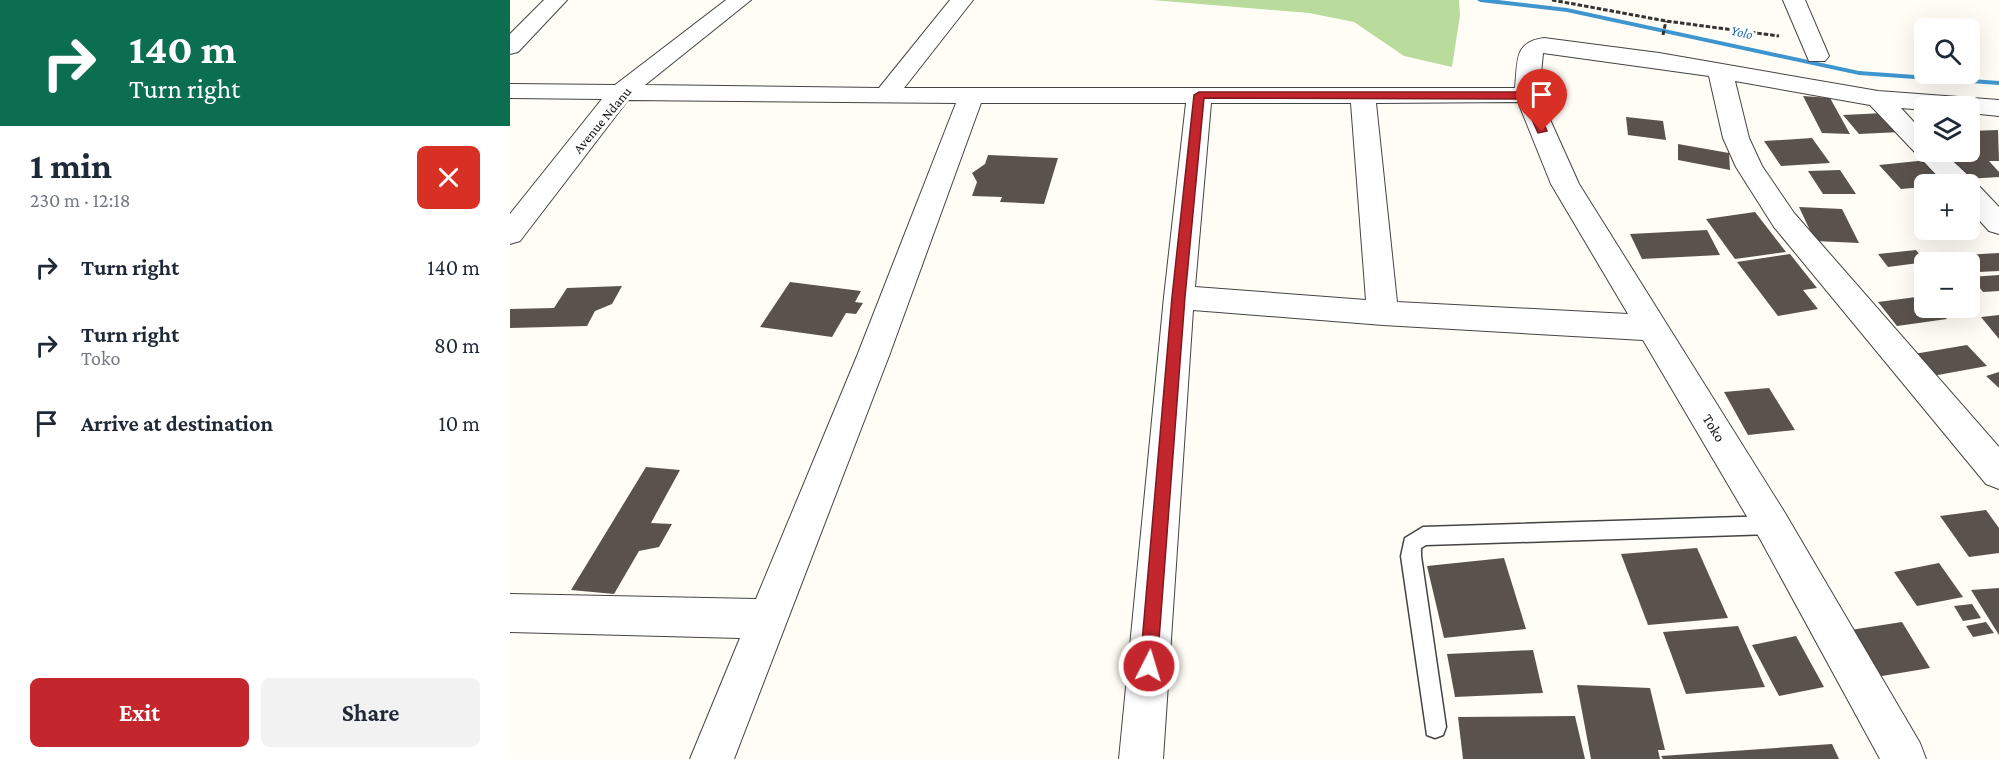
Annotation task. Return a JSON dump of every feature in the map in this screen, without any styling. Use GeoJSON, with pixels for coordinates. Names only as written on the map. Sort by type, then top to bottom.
{"type":"FeatureCollection","features":[{"type":"Feature","properties":{"kind":"street"},"geometry":{"type":"LineString","coordinates":[[510,47],[556,0]]}},
{"type":"Feature","properties":{"kind":"street","name":"Avenue Ndanu"},"geometry":{"type":"LineString","coordinates":[[510,234],[622,91],[740,0]]}},
{"type":"Feature","properties":{"kind":"street"},"geometry":{"type":"LineString","coordinates":[[886,95],[962,0]]}},
{"type":"Feature","properties":{"kind":"street"},"geometry":{"type":"LineString","coordinates":[[1794,0],[1814,48]]}},
{"type":"Feature","properties":{"kind":"street"},"geometry":{"type":"LineString","coordinates":[[510,91],[970,96],[1527,96],[1532,51],[1536,46],[1659,60],[1878,99],[1999,108]]}},
{"type":"Feature","properties":{"kind":"street"},"geometry":{"type":"LineString","coordinates":[[1720,70],[1736,138],[1749,167],[1784,220],[1999,473]]}},
{"type":"Feature","properties":{"kind":"street"},"geometry":{"type":"LineString","coordinates":[[1141,759],[1179,297],[1199,95]]}},
{"type":"Feature","properties":{"kind":"street"},"geometry":{"type":"LineString","coordinates":[[712,759],[877,345],[970,96]]}},
{"type":"Feature","properties":{"kind":"street"},"geometry":{"type":"LineString","coordinates":[[1363,96],[1383,313]]}},
{"type":"Feature","properties":{"kind":"street","name":"Toko"},"geometry":{"type":"LineString","coordinates":[[1527,96],[1564,184],[1654,328],[1772,525],[1904,759]]}},
{"type":"Feature","properties":{"kind":"street"},"geometry":{"type":"LineString","coordinates":[[1878,99],[1914,137]]}},
{"type":"Feature","properties":{"kind":"street"},"geometry":{"type":"LineString","coordinates":[[1938,162],[1950,174]]}},
{"type":"Feature","properties":{"kind":"street"},"geometry":{"type":"LineString","coordinates":[[1980,204],[1999,224]]}},
{"type":"Feature","properties":{"kind":"street"},"geometry":{"type":"LineString","coordinates":[[1179,297],[1383,313],[1654,328]]}},
{"type":"Feature","properties":{"kind":"street"},"geometry":{"type":"LineString","coordinates":[[510,613],[768,619]]}},
{"type":"Feature","properties":{"kind":"lane"},"geometry":{"type":"LineString","coordinates":[[1435,727],[1411,556],[1412,544],[1423,536],[1772,525]]}},
{"type":"Feature","properties":{"kind":"path"},"geometry":{"type":"LineString","coordinates":[[1552,0],[1814,48]]}},
{"type":"Feature","properties":{"kind":"path"},"geometry":{"type":"LineString","coordinates":[[1662,39],[1666,21]]}},
{"type":"Feature","properties":{"kind":"green space"},"geometry":{"type":"Polygon","coordinates":[[[1152,0],[1459,0],[1460,15],[1452,67],[1404,56],[1354,22],[1309,13],[1152,0]]]}},
{"type":"Feature","properties":{"kind":"building"},"geometry":{"type":"Polygon","coordinates":[[[1803,96],[1830,98],[1850,134],[1822,133],[1803,96]]]}},
{"type":"Feature","properties":{"kind":"building"},"geometry":{"type":"Polygon","coordinates":[[[1884,113],[1901,132],[1859,134],[1843,115],[1884,113]]]}},
{"type":"Feature","properties":{"kind":"building"},"geometry":{"type":"Polygon","coordinates":[[[1626,117],[1663,121],[1666,140],[1628,135],[1626,117]]]}},
{"type":"Feature","properties":{"kind":"building"},"geometry":{"type":"Polygon","coordinates":[[[1998,130],[1999,161],[1989,161],[1999,172],[1999,177],[1980,178],[1980,174],[1962,174],[1951,162],[1980,162],[1980,131],[1998,130]]]}},
{"type":"Feature","properties":{"kind":"building"},"geometry":{"type":"Polygon","coordinates":[[[1812,138],[1830,163],[1781,166],[1764,141],[1812,138]]]}},
{"type":"Feature","properties":{"kind":"building"},"geometry":{"type":"Polygon","coordinates":[[[1678,144],[1729,153],[1730,170],[1678,160],[1678,144]]]}},
{"type":"Feature","properties":{"kind":"building"},"geometry":{"type":"Polygon","coordinates":[[[988,155],[1058,158],[1044,204],[1000,202],[1002,197],[972,196],[977,182],[972,173],[985,164],[988,155]]]}},
{"type":"Feature","properties":{"kind":"building"},"geometry":{"type":"Polygon","coordinates":[[[1930,162],[1942,174],[1914,174],[1914,188],[1901,189],[1879,165],[1930,162]]]}},
{"type":"Feature","properties":{"kind":"building"},"geometry":{"type":"Polygon","coordinates":[[[1840,170],[1856,194],[1823,194],[1808,171],[1840,170]]]}},
{"type":"Feature","properties":{"kind":"building"},"geometry":{"type":"Polygon","coordinates":[[[1799,207],[1842,209],[1859,243],[1815,241],[1799,207]]]}},
{"type":"Feature","properties":{"kind":"building"},"geometry":{"type":"Polygon","coordinates":[[[1755,212],[1786,252],[1735,259],[1706,219],[1755,212]]]}},
{"type":"Feature","properties":{"kind":"building"},"geometry":{"type":"Polygon","coordinates":[[[1707,230],[1720,255],[1642,259],[1630,234],[1707,230]]]}},
{"type":"Feature","properties":{"kind":"building"},"geometry":{"type":"Polygon","coordinates":[[[1916,250],[1918,252],[1914,252],[1914,264],[1888,267],[1878,254],[1916,250]]]}},
{"type":"Feature","properties":{"kind":"building"},"geometry":{"type":"Polygon","coordinates":[[[1999,253],[1999,271],[1980,272],[1980,254],[1999,253]]]}},
{"type":"Feature","properties":{"kind":"building"},"geometry":{"type":"Polygon","coordinates":[[[1790,254],[1817,288],[1803,290],[1818,309],[1778,316],[1737,262],[1790,254]]]}},
{"type":"Feature","properties":{"kind":"building"},"geometry":{"type":"Polygon","coordinates":[[[1999,275],[1999,291],[1983,292],[1980,288],[1980,276],[1999,275]]]}},
{"type":"Feature","properties":{"kind":"building"},"geometry":{"type":"Polygon","coordinates":[[[790,282],[861,291],[855,302],[863,303],[856,314],[846,313],[832,337],[760,327],[790,282]]]}},
{"type":"Feature","properties":{"kind":"building"},"geometry":{"type":"Polygon","coordinates":[[[622,286],[612,304],[595,311],[587,326],[510,328],[510,309],[554,308],[567,288],[622,286]]]}},
{"type":"Feature","properties":{"kind":"building"},"geometry":{"type":"Polygon","coordinates":[[[1914,297],[1914,318],[1947,319],[1897,326],[1878,302],[1914,297]]]}},
{"type":"Feature","properties":{"kind":"building"},"geometry":{"type":"Polygon","coordinates":[[[1999,315],[1999,339],[1981,317],[1999,315]]]}},
{"type":"Feature","properties":{"kind":"building"},"geometry":{"type":"Polygon","coordinates":[[[1967,345],[1987,366],[1927,377],[1908,355],[1967,345]]]}},
{"type":"Feature","properties":{"kind":"building"},"geometry":{"type":"Polygon","coordinates":[[[1999,372],[1999,388],[1986,376],[1999,372]]]}},
{"type":"Feature","properties":{"kind":"building"},"geometry":{"type":"Polygon","coordinates":[[[1769,388],[1795,430],[1748,435],[1724,392],[1769,388]]]}},
{"type":"Feature","properties":{"kind":"building"},"geometry":{"type":"Polygon","coordinates":[[[646,467],[680,470],[651,523],[672,524],[659,547],[639,551],[614,594],[571,590],[646,467]]]}},
{"type":"Feature","properties":{"kind":"building"},"geometry":{"type":"Polygon","coordinates":[[[1986,510],[1999,528],[1999,553],[1969,557],[1940,516],[1986,510]]]}},
{"type":"Feature","properties":{"kind":"building"},"geometry":{"type":"Polygon","coordinates":[[[1697,548],[1728,618],[1648,625],[1621,554],[1697,548]]]}},
{"type":"Feature","properties":{"kind":"building"},"geometry":{"type":"Polygon","coordinates":[[[1504,558],[1526,629],[1444,638],[1427,566],[1504,558]]]}},
{"type":"Feature","properties":{"kind":"building"},"geometry":{"type":"Polygon","coordinates":[[[1939,563],[1963,597],[1917,606],[1894,572],[1939,563]]]}},
{"type":"Feature","properties":{"kind":"building"},"geometry":{"type":"Polygon","coordinates":[[[1999,588],[1999,635],[1971,590],[1999,588]]]}},
{"type":"Feature","properties":{"kind":"building"},"geometry":{"type":"Polygon","coordinates":[[[1972,604],[1981,618],[1963,621],[1954,606],[1972,604]]]}},
{"type":"Feature","properties":{"kind":"building"},"geometry":{"type":"Polygon","coordinates":[[[1902,622],[1930,668],[1870,678],[1844,631],[1902,622]]]}},
{"type":"Feature","properties":{"kind":"building"},"geometry":{"type":"Polygon","coordinates":[[[1986,622],[1994,633],[1973,637],[1966,626],[1986,622]]]}},
{"type":"Feature","properties":{"kind":"building"},"geometry":{"type":"Polygon","coordinates":[[[1738,626],[1765,687],[1686,694],[1663,632],[1738,626]]]}},
{"type":"Feature","properties":{"kind":"building"},"geometry":{"type":"Polygon","coordinates":[[[1796,636],[1824,687],[1779,696],[1752,645],[1796,636]]]}},
{"type":"Feature","properties":{"kind":"building"},"geometry":{"type":"Polygon","coordinates":[[[1533,650],[1543,693],[1455,697],[1447,654],[1533,650]]]}},
{"type":"Feature","properties":{"kind":"building"},"geometry":{"type":"Polygon","coordinates":[[[1577,685],[1650,688],[1665,750],[1658,750],[1660,759],[1591,759],[1577,685]]]}},
{"type":"Feature","properties":{"kind":"building"},"geometry":{"type":"Polygon","coordinates":[[[1575,716],[1585,759],[1463,759],[1458,717],[1575,716]]]}},
{"type":"Feature","properties":{"kind":"building"},"geometry":{"type":"Polygon","coordinates":[[[1832,744],[1839,759],[1663,759],[1661,756],[1832,744]]]}},
{"type":"Feature","properties":{"kind":"waterway","name":"Yolo"},"geometry":{"type":"LineString","coordinates":[[1480,0],[1567,10],[1859,73],[1999,83]]}},
{"type":"Feature","properties":{"kind":"route"},"geometry":{"type":"LineString","coordinates":[[1149,666],[1179,297],[1199,95],[1527,96],[1542,131]]}}]}
